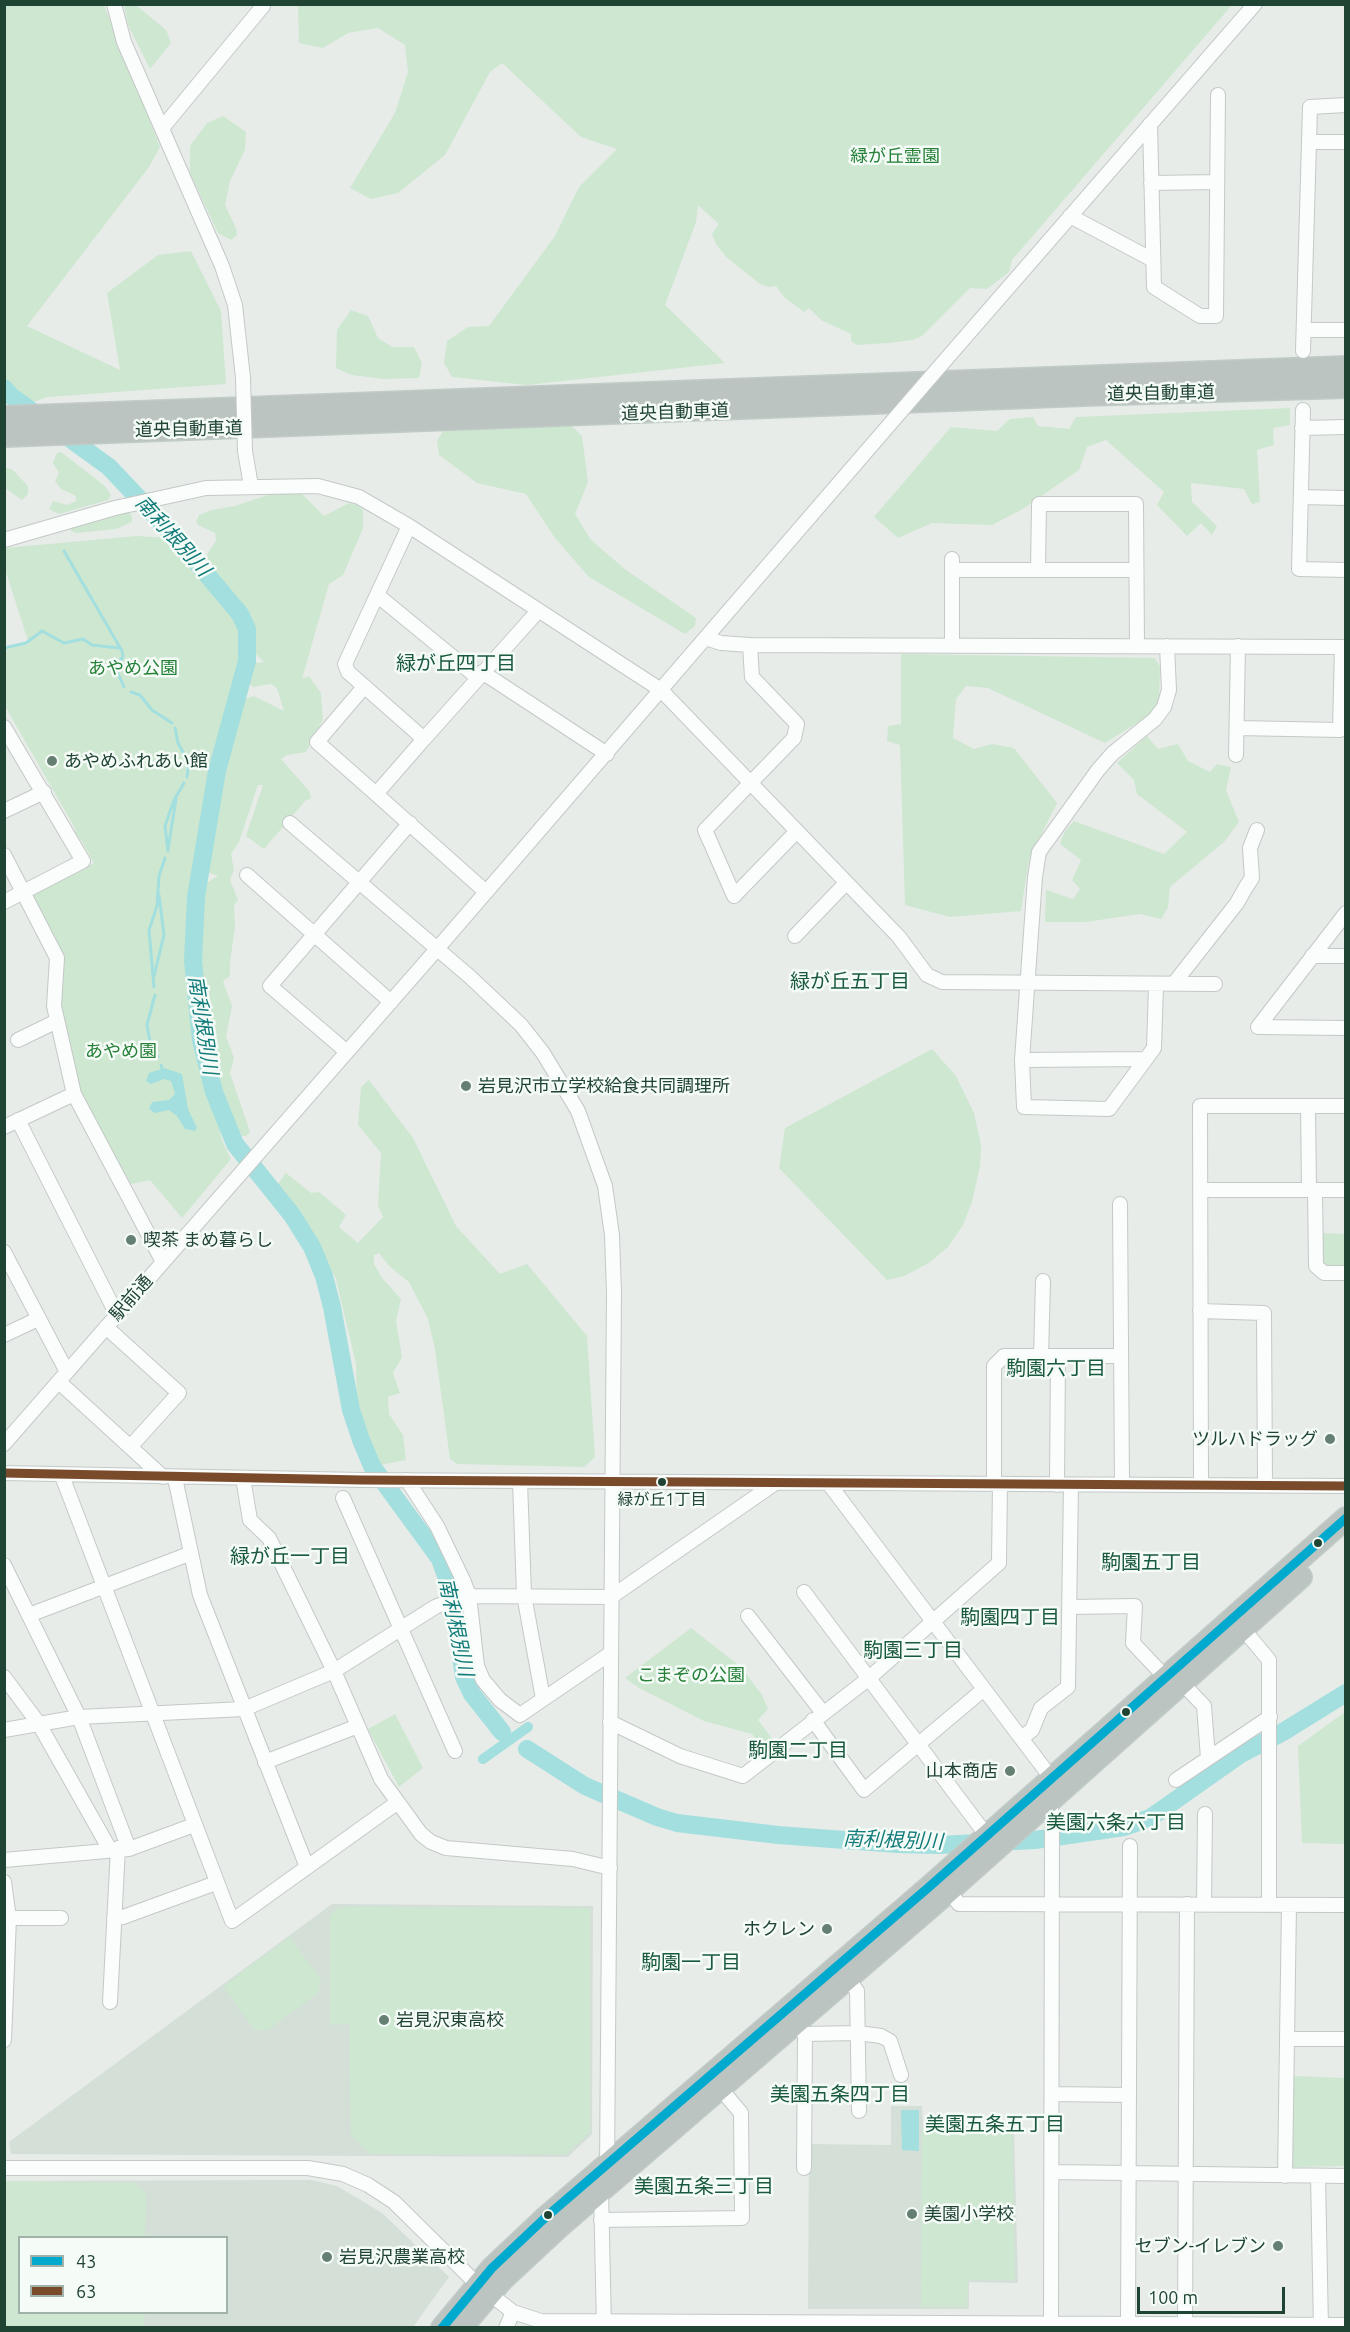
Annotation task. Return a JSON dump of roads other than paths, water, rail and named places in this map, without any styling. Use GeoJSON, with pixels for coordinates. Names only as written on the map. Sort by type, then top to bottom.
{"type":"FeatureCollection","features":[{"type":"Feature","properties":{"kind":"highway","name":"道央自動車道"},"geometry":{"type":"LineString","coordinates":[[4,417],[1346,367]]}},
{"type":"Feature","properties":{"kind":"highway","name":"道央自動車道"},"geometry":{"type":"LineString","coordinates":[[4,436],[1346,387]]}},
{"type":"Feature","properties":{"kind":"highway"},"geometry":{"type":"LineString","coordinates":[[1276,391],[1346,396]]}},
{"type":"Feature","properties":{"kind":"highway"},"geometry":{"type":"LineString","coordinates":[[1239,1624],[1346,1518]]}},
{"type":"Feature","properties":{"kind":"highway"},"geometry":{"type":"LineString","coordinates":[[944,1885],[960,1860],[992,1832],[1051,1790],[1239,1624],[1346,1536]]}},
{"type":"Feature","properties":{"kind":"highway"},"geometry":{"type":"LineString","coordinates":[[461,2328],[483,2289],[546,2217],[608,2164],[794,2024],[842,1973],[944,1885],[984,1860],[1023,1826],[1051,1790]]}},
{"type":"Feature","properties":{"kind":"highway"},"geometry":{"type":"LineString","coordinates":[[442,2328],[483,2289],[600,2191],[715,2082]]}},
{"type":"Feature","properties":{"kind":"street"},"geometry":{"type":"LineString","coordinates":[[114,4],[124,42],[222,266],[235,305],[243,378],[245,451],[251,486]]}},
{"type":"Feature","properties":{"kind":"street"},"geometry":{"type":"LineString","coordinates":[[163,127],[263,6],[261,4]]}},
{"type":"Feature","properties":{"kind":"street","name":"駅前通"},"geometry":{"type":"LineString","coordinates":[[4,1444],[607,754],[1255,4]]}},
{"type":"Feature","properties":{"kind":"street"},"geometry":{"type":"LineString","coordinates":[[1150,124],[1154,287],[1200,316],[1216,316],[1218,95]]}},
{"type":"Feature","properties":{"kind":"street"},"geometry":{"type":"LineString","coordinates":[[1303,351],[1310,107],[1346,105]]}},
{"type":"Feature","properties":{"kind":"street"},"geometry":{"type":"LineString","coordinates":[[1309,142],[1346,142]]}},
{"type":"Feature","properties":{"kind":"street"},"geometry":{"type":"LineString","coordinates":[[1151,183],[1217,182]]}},
{"type":"Feature","properties":{"kind":"street"},"geometry":{"type":"LineString","coordinates":[[1070,216],[1153,260]]}},
{"type":"Feature","properties":{"kind":"street"},"geometry":{"type":"LineString","coordinates":[[1304,330],[1346,330]]}},
{"type":"Feature","properties":{"kind":"street"},"geometry":{"type":"LineString","coordinates":[[1303,410],[1299,569],[1346,570]]}},
{"type":"Feature","properties":{"kind":"street"},"geometry":{"type":"LineString","coordinates":[[1302,428],[1346,427]]}},
{"type":"Feature","properties":{"kind":"street"},"geometry":{"type":"LineString","coordinates":[[4,540],[115,508],[206,488],[318,486],[343,491],[376,505],[661,690],[899,937],[927,975],[942,982],[1215,984]]}},
{"type":"Feature","properties":{"kind":"street"},"geometry":{"type":"LineString","coordinates":[[1301,497],[1346,498]]}},
{"type":"Feature","properties":{"kind":"street"},"geometry":{"type":"LineString","coordinates":[[1038,570],[1039,504],[1136,504],[1137,646]]}},
{"type":"Feature","properties":{"kind":"street"},"geometry":{"type":"LineString","coordinates":[[409,526],[345,664],[348,672],[424,739]]}},
{"type":"Feature","properties":{"kind":"street"},"geometry":{"type":"LineString","coordinates":[[952,645],[952,564],[1038,570],[1136,570]]}},
{"type":"Feature","properties":{"kind":"street"},"geometry":{"type":"LineString","coordinates":[[377,595],[480,675],[607,754]]}},
{"type":"Feature","properties":{"kind":"street"},"geometry":{"type":"LineString","coordinates":[[376,794],[538,611]]}},
{"type":"Feature","properties":{"kind":"street"},"geometry":{"type":"LineString","coordinates":[[706,638],[721,643],[750,645],[1344,646],[1340,730],[1237,729]]}},
{"type":"Feature","properties":{"kind":"street"},"geometry":{"type":"LineString","coordinates":[[750,645],[752,677],[797,724],[794,738],[705,830],[734,896],[796,832]]}},
{"type":"Feature","properties":{"kind":"street"},"geometry":{"type":"LineString","coordinates":[[1156,985],[1154,1048],[1109,1109],[1024,1107],[1022,1060],[1035,877],[1039,852],[1098,770],[1112,754],[1155,719],[1164,706],[1168,690],[1167,646]]}},
{"type":"Feature","properties":{"kind":"street"},"geometry":{"type":"LineString","coordinates":[[1236,755],[1238,646]]}},
{"type":"Feature","properties":{"kind":"street"},"geometry":{"type":"LineString","coordinates":[[364,687],[317,742],[486,892]]}},
{"type":"Feature","properties":{"kind":"street"},"geometry":{"type":"LineString","coordinates":[[4,902],[83,861],[44,792],[6,734]]}},
{"type":"Feature","properties":{"kind":"street"},"geometry":{"type":"LineString","coordinates":[[4,811],[44,792]]}},
{"type":"Feature","properties":{"kind":"street"},"geometry":{"type":"LineString","coordinates":[[290,823],[358,884],[437,949],[514,1019],[543,1053],[578,1111],[605,1186],[612,1235],[612,1481],[608,2164],[600,2191],[604,2325]]}},
{"type":"Feature","properties":{"kind":"street"},"geometry":{"type":"LineString","coordinates":[[347,1053],[270,986],[410,824]]}},
{"type":"Feature","properties":{"kind":"street"},"geometry":{"type":"LineString","coordinates":[[1175,982],[1237,903],[1252,878],[1250,848],[1257,830]]}},
{"type":"Feature","properties":{"kind":"street"},"geometry":{"type":"LineString","coordinates":[[4,855],[57,958],[54,1006],[74,1094],[163,1262]]}},
{"type":"Feature","properties":{"kind":"street"},"geometry":{"type":"LineString","coordinates":[[246,874],[391,1002]]}},
{"type":"Feature","properties":{"kind":"street"},"geometry":{"type":"LineString","coordinates":[[795,936],[846,883]]}},
{"type":"Feature","properties":{"kind":"street"},"geometry":{"type":"LineString","coordinates":[[1346,913],[1258,1027],[1346,1028]]}},
{"type":"Feature","properties":{"kind":"street"},"geometry":{"type":"LineString","coordinates":[[1312,956],[1346,956]]}},
{"type":"Feature","properties":{"kind":"street"},"geometry":{"type":"LineString","coordinates":[[18,1040],[57,1022]]}},
{"type":"Feature","properties":{"kind":"street"},"geometry":{"type":"LineString","coordinates":[[1022,1060],[1146,1059]]}},
{"type":"Feature","properties":{"kind":"street"},"geometry":{"type":"LineString","coordinates":[[4,1127],[74,1094]]}},
{"type":"Feature","properties":{"kind":"street"},"geometry":{"type":"LineString","coordinates":[[1201,1485],[1200,1106],[1346,1106]]}},
{"type":"Feature","properties":{"kind":"street"},"geometry":{"type":"LineString","coordinates":[[1308,1106],[1316,1266],[1324,1273],[1346,1273]]}},
{"type":"Feature","properties":{"kind":"street"},"geometry":{"type":"LineString","coordinates":[[18,1120],[117,1316]]}},
{"type":"Feature","properties":{"kind":"street"},"geometry":{"type":"LineString","coordinates":[[1200,1190],[1346,1190]]}},
{"type":"Feature","properties":{"kind":"street"},"geometry":{"type":"LineString","coordinates":[[1120,1204],[1122,1484]]}},
{"type":"Feature","properties":{"kind":"street"},"geometry":{"type":"LineString","coordinates":[[4,1252],[38,1319],[63,1377],[131,1446],[169,1478],[200,1595],[307,1867]]}},
{"type":"Feature","properties":{"kind":"street"},"geometry":{"type":"LineString","coordinates":[[1041,1356],[1043,1281]]}},
{"type":"Feature","properties":{"kind":"street"},"geometry":{"type":"LineString","coordinates":[[1200,1311],[1264,1313],[1265,1485]]}},
{"type":"Feature","properties":{"kind":"street"},"geometry":{"type":"LineString","coordinates":[[4,1335],[38,1319]]}},
{"type":"Feature","properties":{"kind":"street"},"geometry":{"type":"LineString","coordinates":[[106,1327],[179,1393],[131,1446]]}},
{"type":"Feature","properties":{"kind":"street"},"geometry":{"type":"LineString","coordinates":[[610,1722],[680,1756],[743,1776],[868,1679],[999,1563],[994,1366],[1004,1356],[1120,1356]]}},
{"type":"Feature","properties":{"kind":"street"},"geometry":{"type":"LineString","coordinates":[[1021,1738],[1032,1730],[1041,1708],[1068,1687],[1070,1607],[1058,1356]]}},
{"type":"Feature","properties":{"kind":"street"},"geometry":{"type":"LineString","coordinates":[[4,1473],[169,1478],[774,1484],[1346,1486]]}},
{"type":"Feature","properties":{"kind":"street"},"geometry":{"type":"LineString","coordinates":[[62,1476],[232,1921],[398,1802]]}},
{"type":"Feature","properties":{"kind":"street"},"geometry":{"type":"LineString","coordinates":[[243,1478],[250,1520],[269,1538],[333,1671],[381,1779],[421,1834],[439,1846],[573,1859],[610,1868]]}},
{"type":"Feature","properties":{"kind":"street"},"geometry":{"type":"LineString","coordinates":[[402,1480],[437,1526],[466,1595],[477,1666],[490,1689],[520,1715],[611,1653]]}},
{"type":"Feature","properties":{"kind":"street"},"geometry":{"type":"LineString","coordinates":[[520,1481],[524,1595],[543,1699]]}},
{"type":"Feature","properties":{"kind":"street"},"geometry":{"type":"LineString","coordinates":[[4,1730],[79,1718],[244,1709],[333,1671],[435,1607],[466,1595],[611,1597],[774,1484]]}},
{"type":"Feature","properties":{"kind":"street"},"geometry":{"type":"LineString","coordinates":[[829,1484],[1046,1771],[1051,1790],[1052,1823],[1051,2326]]}},
{"type":"Feature","properties":{"kind":"street"},"geometry":{"type":"LineString","coordinates":[[343,1498],[455,1751]]}},
{"type":"Feature","properties":{"kind":"street"},"geometry":{"type":"LineString","coordinates":[[28,1615],[189,1554]]}},
{"type":"Feature","properties":{"kind":"street"},"geometry":{"type":"LineString","coordinates":[[4,1565],[79,1718],[119,1848],[110,2002]]}},
{"type":"Feature","properties":{"kind":"street"},"geometry":{"type":"LineString","coordinates":[[804,1592],[917,1744],[992,1832]]}},
{"type":"Feature","properties":{"kind":"street"},"geometry":{"type":"LineString","coordinates":[[1070,1607],[1135,1606],[1133,1643],[1204,1706],[1208,1758]]}},
{"type":"Feature","properties":{"kind":"street"},"geometry":{"type":"LineString","coordinates":[[748,1616],[818,1717],[864,1790],[984,1689]]}},
{"type":"Feature","properties":{"kind":"street"},"geometry":{"type":"LineString","coordinates":[[1239,1624],[1269,1660],[1269,1905]]}},
{"type":"Feature","properties":{"kind":"street"},"geometry":{"type":"LineString","coordinates":[[4,1677],[39,1724],[119,1848]]}},
{"type":"Feature","properties":{"kind":"street"},"geometry":{"type":"LineString","coordinates":[[1176,1780],[1270,1720]]}},
{"type":"Feature","properties":{"kind":"street"},"geometry":{"type":"LineString","coordinates":[[265,1762],[358,1725]]}},
{"type":"Feature","properties":{"kind":"street"},"geometry":{"type":"LineString","coordinates":[[1204,1904],[1205,1814]]}},
{"type":"Feature","properties":{"kind":"street"},"geometry":{"type":"LineString","coordinates":[[4,1860],[119,1848],[194,1825]]}},
{"type":"Feature","properties":{"kind":"street"},"geometry":{"type":"LineString","coordinates":[[1128,2324],[1130,1846]]}},
{"type":"Feature","properties":{"kind":"street"},"geometry":{"type":"LineString","coordinates":[[4,1882],[9,1918],[4,2040]]}},
{"type":"Feature","properties":{"kind":"street"},"geometry":{"type":"LineString","coordinates":[[114,1918],[123,1917],[216,1883]]}},
{"type":"Feature","properties":{"kind":"street"},"geometry":{"type":"LineString","coordinates":[[944,1885],[959,1904],[1346,1905]]}},
{"type":"Feature","properties":{"kind":"street"},"geometry":{"type":"LineString","coordinates":[[1185,2326],[1187,1904]]}},
{"type":"Feature","properties":{"kind":"street"},"geometry":{"type":"LineString","coordinates":[[1285,2176],[1288,1905]]}},
{"type":"Feature","properties":{"kind":"street"},"geometry":{"type":"LineString","coordinates":[[9,1918],[61,1918]]}},
{"type":"Feature","properties":{"kind":"street"},"geometry":{"type":"LineString","coordinates":[[842,1973],[857,1991],[859,2111]]}},
{"type":"Feature","properties":{"kind":"street"},"geometry":{"type":"LineString","coordinates":[[804,2168],[794,2024],[881,2036],[890,2041],[901,2075]]}},
{"type":"Feature","properties":{"kind":"street"},"geometry":{"type":"LineString","coordinates":[[1287,2039],[1346,2039]]}},
{"type":"Feature","properties":{"kind":"street"},"geometry":{"type":"LineString","coordinates":[[601,2220],[742,2218],[741,2113],[715,2082]]}},
{"type":"Feature","properties":{"kind":"street"},"geometry":{"type":"LineString","coordinates":[[1052,2094],[1129,2095]]}},
{"type":"Feature","properties":{"kind":"street"},"geometry":{"type":"LineString","coordinates":[[4,2168],[308,2168],[343,2174],[393,2202],[483,2289],[513,2312],[532,2320],[565,2325],[1346,2325]]}},
{"type":"Feature","properties":{"kind":"street"},"geometry":{"type":"LineString","coordinates":[[1053,2172],[1346,2176]]}},
{"type":"Feature","properties":{"kind":"street"},"geometry":{"type":"LineString","coordinates":[[1318,2176],[1321,2326]]}},
{"type":"Feature","properties":{"kind":"street"},"geometry":{"type":"LineString","coordinates":[[506,2328],[513,2312]]}},
{"type":"Feature","properties":{"kind":"water"},"geometry":{"type":"Polygon","coordinates":[[[164,1068],[182,1074],[188,1109],[197,1128],[195,1131],[185,1129],[177,1116],[169,1110],[155,1113],[149,1109],[152,1102],[169,1100],[175,1094],[171,1081],[164,1079],[151,1084],[146,1081],[149,1073],[164,1068]]]}},
{"type":"Feature","properties":{"kind":"water"},"geometry":{"type":"Polygon","coordinates":[[[901,2110],[919,2110],[919,2151],[902,2150],[901,2110]]]}},
{"type":"Feature","properties":{"kind":"waterway","name":"南利根別川"},"geometry":{"type":"LineString","coordinates":[[4,388],[11,396],[109,467],[177,539],[240,614],[247,629],[247,661],[217,771],[196,897],[193,961],[201,1040],[214,1092],[235,1144],[292,1215],[312,1247],[324,1276],[332,1307],[351,1410],[361,1440],[372,1466],[440,1559],[451,1590],[464,1677],[472,1694],[502,1732]]}},
{"type":"Feature","properties":{"kind":"waterway"},"geometry":{"type":"LineString","coordinates":[[64,551],[122,651],[123,656],[116,669],[124,687]]}},
{"type":"Feature","properties":{"kind":"waterway"},"geometry":{"type":"LineString","coordinates":[[4,648],[26,643],[42,631],[64,643],[83,639],[92,645],[119,648]]}},
{"type":"Feature","properties":{"kind":"waterway"},"geometry":{"type":"LineString","coordinates":[[131,692],[140,695],[152,710],[172,723]]}},
{"type":"Feature","properties":{"kind":"waterway"},"geometry":{"type":"LineString","coordinates":[[175,728],[178,743],[189,763],[187,777]]}},
{"type":"Feature","properties":{"kind":"waterway"},"geometry":{"type":"LineString","coordinates":[[168,851],[165,826],[174,800],[184,783]]}},
{"type":"Feature","properties":{"kind":"waterway"},"geometry":{"type":"LineString","coordinates":[[168,849],[176,799]]}},
{"type":"Feature","properties":{"kind":"waterway"},"geometry":{"type":"LineString","coordinates":[[154,987],[149,930],[157,906],[159,876],[165,858]]}},
{"type":"Feature","properties":{"kind":"waterway"},"geometry":{"type":"LineString","coordinates":[[154,976],[164,935],[159,895]]}},
{"type":"Feature","properties":{"kind":"waterway"},"geometry":{"type":"LineString","coordinates":[[155,995],[147,1025],[150,1042],[158,1057]]}},
{"type":"Feature","properties":{"kind":"waterway","name":"南利根別川"},"geometry":{"type":"LineString","coordinates":[[527,1749],[585,1786],[657,1817],[677,1823],[778,1835],[898,1844],[940,1845],[1035,1840],[1124,1827],[1150,1818],[1241,1754],[1283,1732],[1346,1693]]}},
{"type":"Feature","properties":{"kind":"waterway"},"geometry":{"type":"LineString","coordinates":[[483,1759],[528,1727]]}},
{"type":"Feature","properties":{"kind":"place","name":"あやめふれあい館"},"geometry":{"type":"Point","coordinates":[52,761]}},
{"type":"Feature","properties":{"kind":"place","name":"岩見沢市立学校給食共同調理所"},"geometry":{"type":"Point","coordinates":[466,1086]}},
{"type":"Feature","properties":{"kind":"place","name":"喫茶 まめ暮らし"},"geometry":{"type":"Point","coordinates":[131,1240]}},
{"type":"Feature","properties":{"kind":"place","name":"ツルハドラッグ"},"geometry":{"type":"Point","coordinates":[1330,1439]}},
{"type":"Feature","properties":{"kind":"place","name":"緑が丘1丁目"},"geometry":{"type":"Point","coordinates":[662,1482]}},
{"type":"Feature","properties":{"kind":"place","name":"山本商店"},"geometry":{"type":"Point","coordinates":[1010,1771]}},
{"type":"Feature","properties":{"kind":"place","name":"ホクレン"},"geometry":{"type":"Point","coordinates":[827,1929]}},
{"type":"Feature","properties":{"kind":"place","name":"岩見沢東高校"},"geometry":{"type":"Point","coordinates":[384,2020]}},
{"type":"Feature","properties":{"kind":"place","name":"美園小学校"},"geometry":{"type":"Point","coordinates":[912,2214]}},
{"type":"Feature","properties":{"kind":"place","name":"セブン-イレブン"},"geometry":{"type":"Point","coordinates":[1278,2246]}},
{"type":"Feature","properties":{"kind":"place","name":"岩見沢農業高校"},"geometry":{"type":"Point","coordinates":[327,2257]}},
{"type":"Feature","properties":{"kind":"district","name":"緑が丘四丁目"},"geometry":{"type":"Point","coordinates":[456,663]}},
{"type":"Feature","properties":{"kind":"district","name":"緑が丘五丁目"},"geometry":{"type":"Point","coordinates":[850,981]}},
{"type":"Feature","properties":{"kind":"district","name":"駒園六丁目"},"geometry":{"type":"Point","coordinates":[1056,1368]}},
{"type":"Feature","properties":{"kind":"district","name":"緑が丘一丁目"},"geometry":{"type":"Point","coordinates":[290,1556]}},
{"type":"Feature","properties":{"kind":"district","name":"駒園五丁目"},"geometry":{"type":"Point","coordinates":[1151,1562]}},
{"type":"Feature","properties":{"kind":"district","name":"駒園四丁目"},"geometry":{"type":"Point","coordinates":[1010,1617]}},
{"type":"Feature","properties":{"kind":"district","name":"駒園三丁目"},"geometry":{"type":"Point","coordinates":[913,1650]}},
{"type":"Feature","properties":{"kind":"district","name":"駒園二丁目"},"geometry":{"type":"Point","coordinates":[798,1750]}},
{"type":"Feature","properties":{"kind":"district","name":"美園六条六丁目"},"geometry":{"type":"Point","coordinates":[1116,1822]}},
{"type":"Feature","properties":{"kind":"district","name":"駒園一丁目"},"geometry":{"type":"Point","coordinates":[691,1962]}},
{"type":"Feature","properties":{"kind":"district","name":"美園五条四丁目"},"geometry":{"type":"Point","coordinates":[840,2094]}},
{"type":"Feature","properties":{"kind":"district","name":"美園五条五丁目"},"geometry":{"type":"Point","coordinates":[995,2124]}},
{"type":"Feature","properties":{"kind":"district","name":"美園五条三丁目"},"geometry":{"type":"Point","coordinates":[704,2186]}},
{"type":"Feature","properties":{"kind":"park label","name":"緑が丘霊園"},"geometry":{"type":"Point","coordinates":[895,156]}},
{"type":"Feature","properties":{"kind":"park label","name":"あやめ公園"},"geometry":{"type":"Point","coordinates":[133,668]}},
{"type":"Feature","properties":{"kind":"park label","name":"あやめ園"},"geometry":{"type":"Point","coordinates":[121,1051]}},
{"type":"Feature","properties":{"kind":"park label","name":"こまぞの公園"},"geometry":{"type":"Point","coordinates":[691,1675]}}]}
